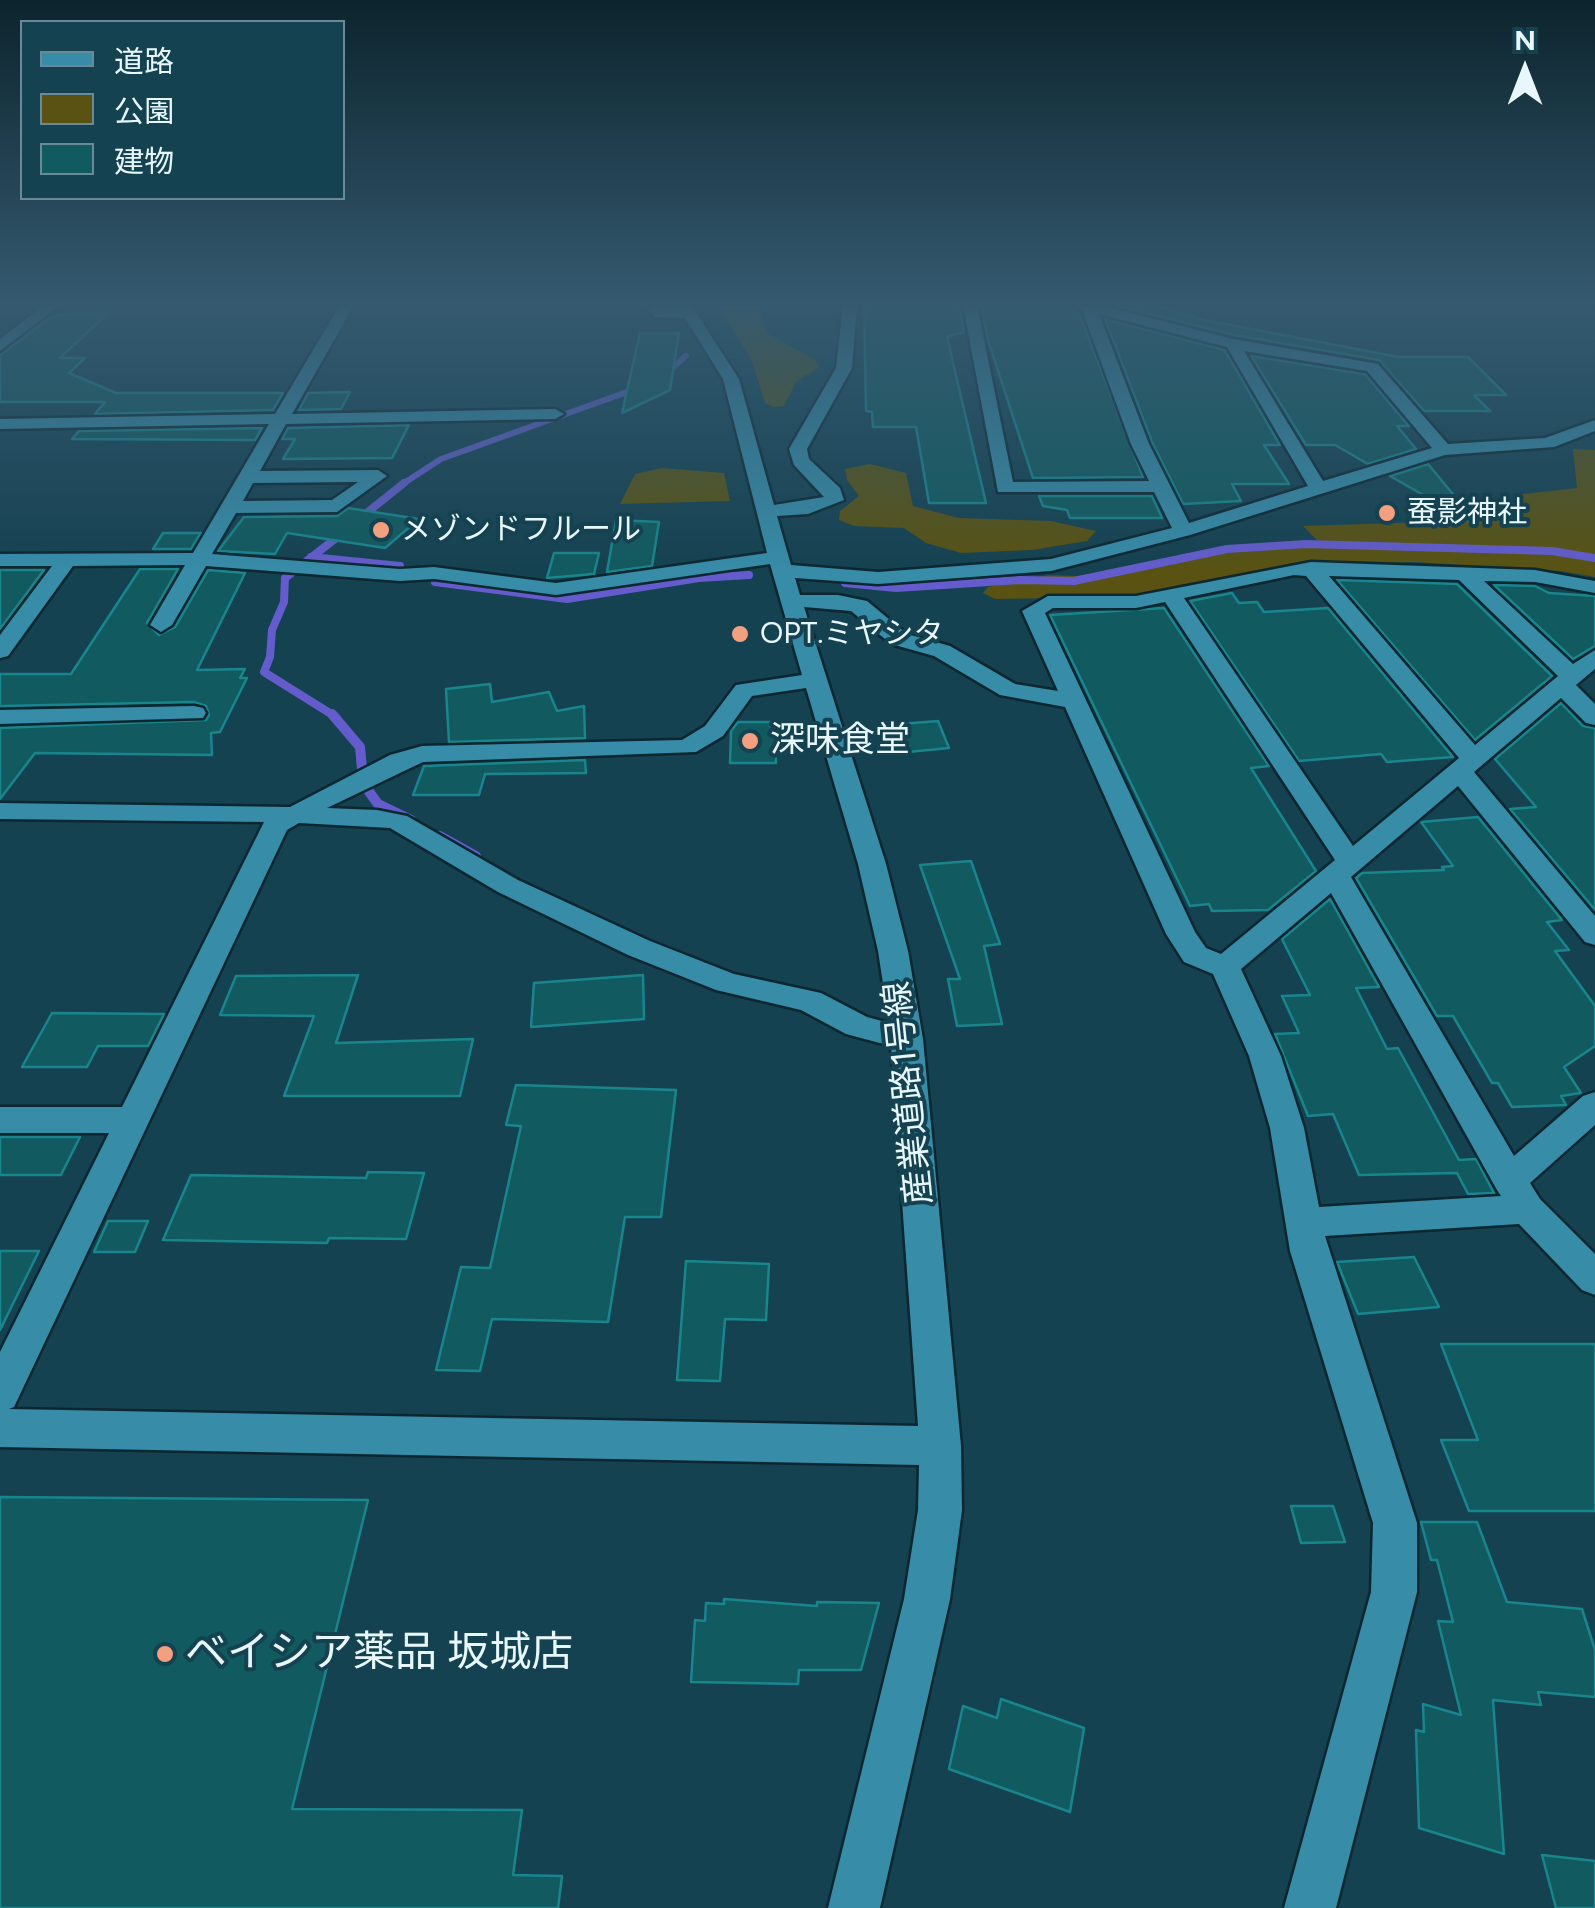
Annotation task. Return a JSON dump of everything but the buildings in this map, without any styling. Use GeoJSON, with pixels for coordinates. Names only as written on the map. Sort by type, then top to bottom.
{"type":"FeatureCollection","features":[{"type":"Feature","properties":{"kind":"street"},"geometry":{"type":"LineString","coordinates":[[161,625],[294,394]]}},
{"type":"Feature","properties":{"kind":"street","name":"産業道路1号線"},"geometry":{"type":"LineString","coordinates":[[735,394],[781,564],[872,864],[908,1038],[940,1446],[940,1510],[929,1585],[854,1908]]}},
{"type":"Feature","properties":{"kind":"street"},"geometry":{"type":"LineString","coordinates":[[766,511],[808,508],[834,500],[833,492],[800,462],[798,449],[829,394]]}},
{"type":"Feature","properties":{"kind":"street"},"geometry":{"type":"LineString","coordinates":[[987,394],[1005,488],[1160,486]]}},
{"type":"Feature","properties":{"kind":"street"},"geometry":{"type":"LineString","coordinates":[[1121,394],[1183,530]]}},
{"type":"Feature","properties":{"kind":"street"},"geometry":{"type":"LineString","coordinates":[[1261,394],[1320,489]]}},
{"type":"Feature","properties":{"kind":"street"},"geometry":{"type":"LineString","coordinates":[[1395,394],[1443,450]]}},
{"type":"Feature","properties":{"kind":"street"},"geometry":{"type":"LineString","coordinates":[[0,424],[556,414]]}},
{"type":"Feature","properties":{"kind":"street"},"geometry":{"type":"LineString","coordinates":[[0,560],[198,558],[400,575],[434,573],[556,589],[781,564],[878,578],[983,572],[1051,564],[1183,530],[1443,450],[1548,443],[1595,425]]}},
{"type":"Feature","properties":{"kind":"street"},"geometry":{"type":"LineString","coordinates":[[228,507],[337,506],[378,476],[246,477]]}},
{"type":"Feature","properties":{"kind":"street"},"geometry":{"type":"LineString","coordinates":[[0,650],[67,560]]}},
{"type":"Feature","properties":{"kind":"street"},"geometry":{"type":"LineString","coordinates":[[1310,568],[1595,935]]}},
{"type":"Feature","properties":{"kind":"street"},"geometry":{"type":"LineString","coordinates":[[1310,1908],[1394,1592],[1395,1522],[1302,1223],[1279,1094],[1224,966],[1195,956],[1181,934],[1032,611],[1048,602],[1136,602],[1310,568],[1536,576],[1595,587]]}},
{"type":"Feature","properties":{"kind":"street"},"geometry":{"type":"LineString","coordinates":[[1464,573],[1567,681],[1595,718]]}},
{"type":"Feature","properties":{"kind":"street"},"geometry":{"type":"LineString","coordinates":[[1170,593],[1342,867],[1518,1195],[1595,1280]]}},
{"type":"Feature","properties":{"kind":"street"},"geometry":{"type":"LineString","coordinates":[[792,601],[838,601],[859,606],[899,639],[942,651],[1008,690],[1074,702]]}},
{"type":"Feature","properties":{"kind":"street"},"geometry":{"type":"LineString","coordinates":[[1224,966],[1595,657]]}},
{"type":"Feature","properties":{"kind":"street"},"geometry":{"type":"LineString","coordinates":[[0,1394],[276,825],[399,760],[422,754],[687,747],[714,731],[744,690],[816,680]]}},
{"type":"Feature","properties":{"kind":"street"},"geometry":{"type":"LineString","coordinates":[[0,717],[194,712]]}},
{"type":"Feature","properties":{"kind":"street"},"geometry":{"type":"LineString","coordinates":[[0,811],[377,818],[398,822],[508,886],[638,948],[727,983],[810,1001],[857,1026],[908,1038]]}},
{"type":"Feature","properties":{"kind":"street"},"geometry":{"type":"LineString","coordinates":[[1302,1223],[1518,1195],[1595,1105]]}},
{"type":"Feature","properties":{"kind":"street"},"geometry":{"type":"LineString","coordinates":[[0,1120],[133,1120]]}},
{"type":"Feature","properties":{"kind":"street"},"geometry":{"type":"LineString","coordinates":[[0,1428],[940,1446]]}},
{"type":"Feature","properties":{"kind":"green space"},"geometry":{"type":"Polygon","coordinates":[[[762,394],[790,394],[784,406],[765,403],[762,394]]]}},
{"type":"Feature","properties":{"kind":"green space"},"geometry":{"type":"Polygon","coordinates":[[[1573,449],[1595,450],[1595,577],[1561,571],[1414,562],[1286,565],[1125,597],[995,599],[983,593],[988,587],[1049,575],[1077,576],[1164,564],[1224,546],[1318,541],[1303,526],[1523,519],[1514,495],[1577,488],[1573,449]]]}},
{"type":"Feature","properties":{"kind":"green space"},"geometry":{"type":"Polygon","coordinates":[[[870,464],[906,473],[913,506],[959,518],[1051,521],[1096,531],[1087,541],[1032,550],[961,553],[926,543],[904,528],[854,526],[839,520],[840,511],[859,496],[847,480],[845,469],[870,464]]]}},
{"type":"Feature","properties":{"kind":"green space"},"geometry":{"type":"Polygon","coordinates":[[[662,468],[724,473],[730,501],[620,504],[635,474],[662,468]]]}},
{"type":"Feature","properties":{"kind":"waterway"},"geometry":{"type":"LineString","coordinates":[[404,483],[441,459],[621,394]]}},
{"type":"Feature","properties":{"kind":"waterway"},"geometry":{"type":"LineString","coordinates":[[359,519],[404,483]]}},
{"type":"Feature","properties":{"kind":"waterway"},"geometry":{"type":"LineString","coordinates":[[312,557],[345,531]]}},
{"type":"Feature","properties":{"kind":"waterway"},"geometry":{"type":"LineString","coordinates":[[845,583],[896,588],[1020,580],[1074,581],[1227,549],[1306,544],[1552,551],[1595,558]]}},
{"type":"Feature","properties":{"kind":"waterway"},"geometry":{"type":"LineString","coordinates":[[312,557],[400,566]]}},
{"type":"Feature","properties":{"kind":"waterway"},"geometry":{"type":"LineString","coordinates":[[312,557],[285,578],[284,602],[272,630],[270,657],[264,672],[333,715]]}},
{"type":"Feature","properties":{"kind":"waterway"},"geometry":{"type":"LineString","coordinates":[[435,582],[567,599],[699,578],[749,575]]}},
{"type":"Feature","properties":{"kind":"waterway"},"geometry":{"type":"LineString","coordinates":[[333,715],[360,747],[362,769]]}},
{"type":"Feature","properties":{"kind":"waterway"},"geometry":{"type":"LineString","coordinates":[[365,786],[378,804],[411,820]]}},
{"type":"Feature","properties":{"kind":"waterway"},"geometry":{"type":"LineString","coordinates":[[440,836],[476,856]]}},
{"type":"Feature","properties":{"kind":"place","name":"蚕影神社"},"geometry":{"type":"Point","coordinates":[1387,513]}},
{"type":"Feature","properties":{"kind":"place","name":"メゾンドフルール"},"geometry":{"type":"Point","coordinates":[381,530]}},
{"type":"Feature","properties":{"kind":"place","name":"OPT.ミヤシタ"},"geometry":{"type":"Point","coordinates":[740,634]}},
{"type":"Feature","properties":{"kind":"place","name":"深味食堂"},"geometry":{"type":"Point","coordinates":[750,741]}},
{"type":"Feature","properties":{"kind":"place","name":"ベイシア薬品 坂城店"},"geometry":{"type":"Point","coordinates":[165,1654]}}]}
